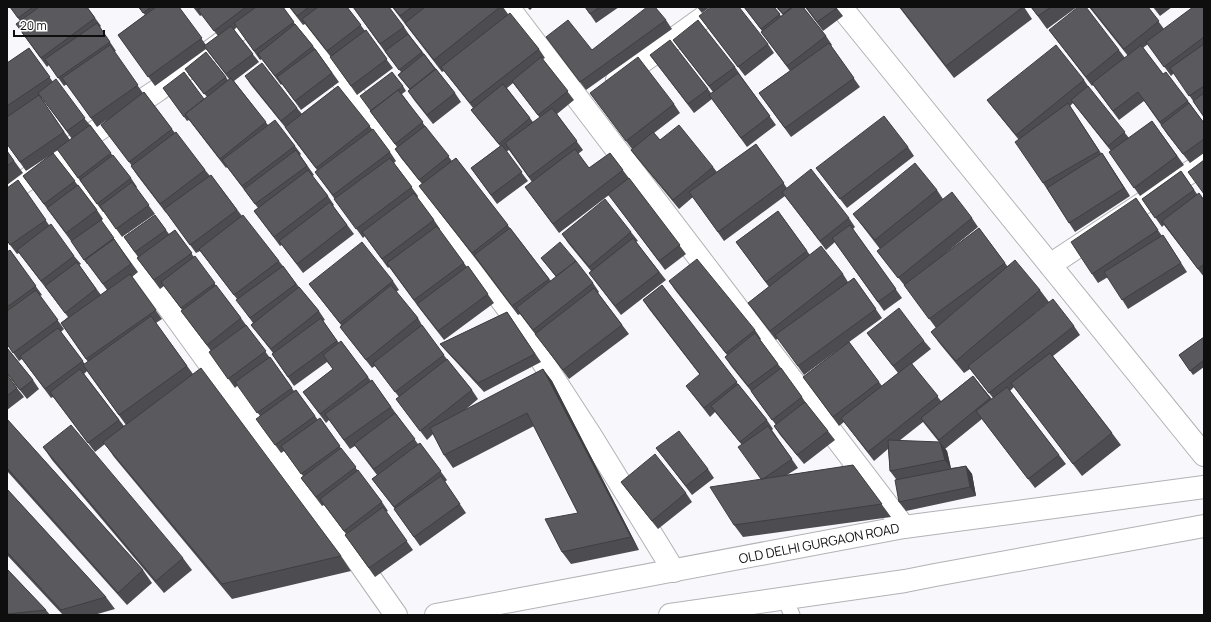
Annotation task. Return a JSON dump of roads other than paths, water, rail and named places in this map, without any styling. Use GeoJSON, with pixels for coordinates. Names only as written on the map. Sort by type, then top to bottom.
{"type":"FeatureCollection","features":[{"type":"Feature","properties":{"kind":"street"},"geometry":{"type":"LineString","coordinates":[[7,194],[59,156],[158,90],[270,7]]}},
{"type":"Feature","properties":{"kind":"street"},"geometry":{"type":"LineString","coordinates":[[286,7],[356,98],[420,190],[512,313],[591,436],[674,571]]}},
{"type":"Feature","properties":{"kind":"street"},"geometry":{"type":"LineString","coordinates":[[508,7],[593,97],[904,527]]}},
{"type":"Feature","properties":{"kind":"street"},"geometry":{"type":"LineString","coordinates":[[593,97],[718,7]]}},
{"type":"Feature","properties":{"kind":"street"},"geometry":{"type":"LineString","coordinates":[[841,7],[1204,455]]}},
{"type":"Feature","properties":{"kind":"street"},"geometry":{"type":"LineString","coordinates":[[59,156],[209,363],[347,545],[396,615]]}},
{"type":"Feature","properties":{"kind":"street"},"geometry":{"type":"LineString","coordinates":[[1050,264],[1204,162]]}},
{"type":"Feature","properties":{"kind":"street","name":"OLD DELHI GURGAON ROAD"},"geometry":{"type":"LineString","coordinates":[[436,615],[904,527],[1204,487]]}},
{"type":"Feature","properties":{"kind":"street"},"geometry":{"type":"LineString","coordinates":[[670,615],[788,607],[935,575],[1204,526]]}}]}
